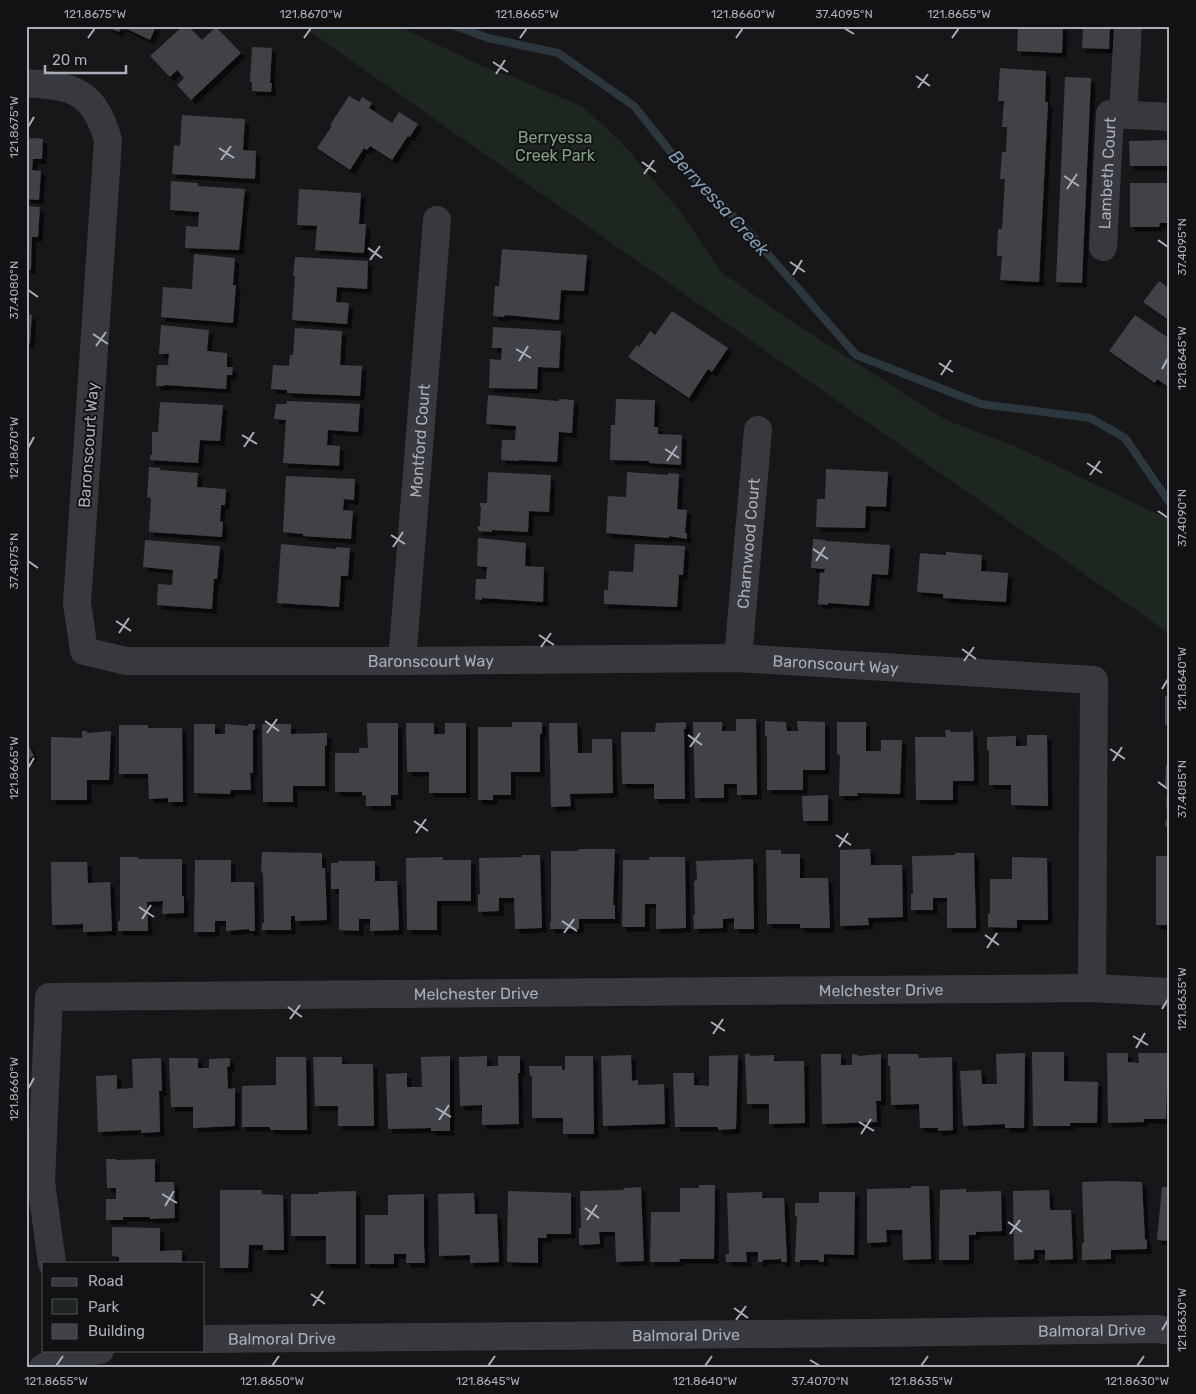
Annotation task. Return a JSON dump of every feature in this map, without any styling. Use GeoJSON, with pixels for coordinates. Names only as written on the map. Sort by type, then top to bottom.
{"type":"FeatureCollection","features":[{"type":"Feature","properties":{"kind":"street","name":"Lambeth Court"},"geometry":{"type":"LineString","coordinates":[[1124,115],[1128,26]]}},
{"type":"Feature","properties":{"kind":"street","name":"Baronscourt Way"},"geometry":{"type":"LineString","coordinates":[[26,83],[56,85],[76,92],[92,104],[103,121],[108,140],[77,603],[84,650],[126,661],[738,658],[1094,680],[1092,988]]}},
{"type":"Feature","properties":{"kind":"street","name":"Lambeth Court"},"geometry":{"type":"LineString","coordinates":[[1103,247],[1110,114],[1170,118]]}},
{"type":"Feature","properties":{"kind":"street","name":"Montford Court"},"geometry":{"type":"LineString","coordinates":[[402,661],[437,220]]}},
{"type":"Feature","properties":{"kind":"street","name":"Charnwood Court"},"geometry":{"type":"LineString","coordinates":[[738,658],[758,430]]}},
{"type":"Feature","properties":{"kind":"street","name":"Melchester Drive"},"geometry":{"type":"LineString","coordinates":[[52,1262],[41,1182],[49,997],[1092,988],[1170,992]]}},
{"type":"Feature","properties":{"kind":"street","name":"Balmoral Drive"},"geometry":{"type":"LineString","coordinates":[[205,1339],[870,1333],[1158,1328],[1170,1331]]}},
{"type":"Feature","properties":{"kind":"street"},"geometry":{"type":"LineString","coordinates":[[58,1358],[90,1352]]}},
{"type":"Feature","properties":{"kind":"green space","name":"Berryessa Creek Park"},"geometry":{"type":"Polygon","coordinates":[[[302,26],[398,26],[491,70],[511,76],[583,107],[621,142],[679,210],[721,272],[794,323],[946,420],[1017,447],[1170,520],[1170,634],[302,26]]]}},
{"type":"Feature","properties":{"kind":"building"},"geometry":{"type":"Polygon","coordinates":[[[105,26],[121,26],[119,32],[105,26]]]}},
{"type":"Feature","properties":{"kind":"building"},"geometry":{"type":"Polygon","coordinates":[[[121,26],[156,26],[150,40],[121,26]]]}},
{"type":"Feature","properties":{"kind":"building"},"geometry":{"type":"Polygon","coordinates":[[[183,26],[188,26],[202,40],[216,27],[241,53],[191,100],[177,85],[184,78],[177,70],[170,77],[150,56],[183,26]]]}},
{"type":"Feature","properties":{"kind":"building"},"geometry":{"type":"Polygon","coordinates":[[[1018,26],[1063,26],[1062,53],[1017,51],[1018,26]]]}},
{"type":"Feature","properties":{"kind":"building"},"geometry":{"type":"Polygon","coordinates":[[[1083,26],[1110,26],[1109,49],[1082,48],[1083,26]]]}},
{"type":"Feature","properties":{"kind":"building"},"geometry":{"type":"Polygon","coordinates":[[[252,47],[272,48],[271,92],[252,91],[252,82],[250,82],[252,47]]]}},
{"type":"Feature","properties":{"kind":"building"},"geometry":{"type":"Polygon","coordinates":[[[1000,68],[1046,71],[1045,102],[1048,102],[1039,282],[1000,280],[1002,256],[997,256],[998,229],[1002,229],[1005,179],[1000,179],[1002,152],[1006,152],[1007,127],[1002,127],[1004,101],[998,101],[1000,68]]]}},
{"type":"Feature","properties":{"kind":"building"},"geometry":{"type":"Polygon","coordinates":[[[1065,77],[1091,78],[1082,283],[1056,282],[1065,77]]]}},
{"type":"Feature","properties":{"kind":"building"},"geometry":{"type":"Polygon","coordinates":[[[349,96],[359,102],[362,97],[372,103],[369,108],[392,123],[399,112],[418,124],[392,160],[370,146],[367,150],[364,148],[350,170],[317,148],[349,96]]]}},
{"type":"Feature","properties":{"kind":"building"},"geometry":{"type":"Polygon","coordinates":[[[182,115],[245,119],[243,150],[256,151],[255,179],[172,174],[174,145],[180,146],[182,115]]]}},
{"type":"Feature","properties":{"kind":"building"},"geometry":{"type":"Polygon","coordinates":[[[26,139],[43,139],[42,159],[33,159],[32,170],[41,171],[39,200],[26,199],[26,139]]]}},
{"type":"Feature","properties":{"kind":"building"},"geometry":{"type":"Polygon","coordinates":[[[1170,140],[1170,166],[1130,166],[1129,141],[1170,140]]]}},
{"type":"Feature","properties":{"kind":"building"},"geometry":{"type":"Polygon","coordinates":[[[171,181],[198,183],[198,186],[245,189],[239,250],[185,248],[186,226],[198,227],[199,212],[170,210],[171,181]]]}},
{"type":"Feature","properties":{"kind":"building"},"geometry":{"type":"Polygon","coordinates":[[[1130,183],[1170,183],[1170,223],[1160,223],[1159,227],[1130,227],[1130,183]]]}},
{"type":"Feature","properties":{"kind":"building"},"geometry":{"type":"Polygon","coordinates":[[[299,189],[361,193],[359,224],[366,224],[364,253],[315,250],[317,226],[297,225],[299,189]]]}},
{"type":"Feature","properties":{"kind":"building"},"geometry":{"type":"Polygon","coordinates":[[[27,206],[40,207],[38,237],[32,237],[31,270],[26,270],[27,206]]]}},
{"type":"Feature","properties":{"kind":"building"},"geometry":{"type":"Polygon","coordinates":[[[502,249],[587,255],[584,291],[561,290],[559,320],[505,315],[504,317],[493,316],[495,286],[499,286],[502,249]]]}},
{"type":"Feature","properties":{"kind":"building"},"geometry":{"type":"Polygon","coordinates":[[[194,254],[235,258],[233,285],[236,285],[233,323],[161,317],[163,287],[192,289],[194,254]]]}},
{"type":"Feature","properties":{"kind":"building"},"geometry":{"type":"Polygon","coordinates":[[[295,257],[368,261],[367,289],[337,287],[336,302],[349,303],[347,324],[292,320],[295,257]]]}},
{"type":"Feature","properties":{"kind":"building"},"geometry":{"type":"Polygon","coordinates":[[[1159,281],[1170,289],[1170,321],[1143,302],[1159,281]]]}},
{"type":"Feature","properties":{"kind":"building"},"geometry":{"type":"Polygon","coordinates":[[[672,311],[728,348],[712,372],[708,369],[689,398],[628,357],[637,345],[639,347],[650,331],[655,335],[672,311]]]}},
{"type":"Feature","properties":{"kind":"building"},"geometry":{"type":"Polygon","coordinates":[[[26,314],[32,315],[30,343],[26,343],[26,314]]]}},
{"type":"Feature","properties":{"kind":"building"},"geometry":{"type":"Polygon","coordinates":[[[1135,315],[1170,339],[1170,388],[1157,379],[1155,383],[1109,351],[1135,315]]]}},
{"type":"Feature","properties":{"kind":"building"},"geometry":{"type":"Polygon","coordinates":[[[161,325],[209,330],[207,351],[227,353],[227,367],[233,367],[232,375],[227,375],[226,389],[156,386],[157,365],[168,365],[169,354],[159,354],[161,325]]]}},
{"type":"Feature","properties":{"kind":"building"},"geometry":{"type":"Polygon","coordinates":[[[493,327],[561,331],[559,368],[538,367],[537,389],[489,388],[490,359],[501,360],[502,348],[492,348],[493,327]]]}},
{"type":"Feature","properties":{"kind":"building"},"geometry":{"type":"Polygon","coordinates":[[[295,328],[342,331],[340,365],[362,366],[360,396],[287,393],[287,390],[271,389],[273,365],[289,366],[290,355],[293,355],[295,328]]]}},
{"type":"Feature","properties":{"kind":"building"},"geometry":{"type":"Polygon","coordinates":[[[488,395],[558,401],[559,399],[574,400],[572,433],[559,432],[557,462],[501,460],[502,440],[515,440],[516,426],[486,424],[488,395]]]}},
{"type":"Feature","properties":{"kind":"building"},"geometry":{"type":"Polygon","coordinates":[[[616,399],[655,400],[654,427],[658,427],[658,434],[682,435],[681,465],[649,463],[649,461],[610,460],[611,425],[615,425],[616,399]]]}},
{"type":"Feature","properties":{"kind":"building"},"geometry":{"type":"Polygon","coordinates":[[[287,401],[360,404],[358,432],[328,430],[327,445],[340,446],[339,466],[283,463],[286,420],[274,419],[276,404],[287,404],[287,401]]]}},
{"type":"Feature","properties":{"kind":"building"},"geometry":{"type":"Polygon","coordinates":[[[160,402],[223,405],[220,441],[200,440],[198,463],[150,460],[150,455],[152,455],[152,432],[158,432],[160,402]]]}},
{"type":"Feature","properties":{"kind":"building"},"geometry":{"type":"Polygon","coordinates":[[[149,467],[161,468],[160,470],[198,473],[197,487],[226,489],[225,505],[221,505],[222,537],[149,532],[151,498],[147,497],[149,467]]]}},
{"type":"Feature","properties":{"kind":"building"},"geometry":{"type":"Polygon","coordinates":[[[826,469],[888,472],[886,507],[866,506],[865,528],[816,527],[817,499],[825,499],[826,469]]]}},
{"type":"Feature","properties":{"kind":"building"},"geometry":{"type":"Polygon","coordinates":[[[488,472],[551,475],[549,512],[529,511],[528,532],[478,531],[478,526],[480,526],[480,503],[487,503],[488,472]]]}},
{"type":"Feature","properties":{"kind":"building"},"geometry":{"type":"Polygon","coordinates":[[[627,472],[679,474],[677,509],[687,510],[685,533],[687,533],[687,539],[669,536],[669,538],[606,533],[608,496],[626,497],[627,472]]]}},
{"type":"Feature","properties":{"kind":"building"},"geometry":{"type":"Polygon","coordinates":[[[286,476],[355,479],[354,500],[344,499],[343,510],[353,511],[351,539],[303,536],[303,534],[283,532],[286,476]]]}},
{"type":"Feature","properties":{"kind":"building"},"geometry":{"type":"Polygon","coordinates":[[[478,538],[526,543],[525,566],[544,567],[543,602],[475,599],[476,579],[486,579],[487,567],[477,566],[478,538]]]}},
{"type":"Feature","properties":{"kind":"building"},"geometry":{"type":"Polygon","coordinates":[[[813,539],[890,545],[888,575],[872,574],[869,606],[818,604],[820,572],[824,573],[825,569],[811,568],[813,539]]]}},
{"type":"Feature","properties":{"kind":"building"},"geometry":{"type":"Polygon","coordinates":[[[145,540],[220,546],[217,579],[214,579],[212,609],[157,605],[158,584],[172,585],[173,570],[143,567],[145,540]]]}},
{"type":"Feature","properties":{"kind":"building"},"geometry":{"type":"Polygon","coordinates":[[[281,544],[336,549],[336,547],[350,548],[348,576],[341,576],[339,607],[277,603],[281,544]]]}},
{"type":"Feature","properties":{"kind":"building"},"geometry":{"type":"Polygon","coordinates":[[[635,544],[685,546],[683,575],[679,575],[677,607],[604,604],[604,590],[608,590],[609,571],[633,572],[635,544]]]}},
{"type":"Feature","properties":{"kind":"building"},"geometry":{"type":"Polygon","coordinates":[[[946,552],[982,555],[981,571],[1008,573],[1006,602],[943,598],[943,594],[917,592],[920,553],[946,555],[946,552]]]}},
{"type":"Feature","properties":{"kind":"building"},"geometry":{"type":"Polygon","coordinates":[[[1165,696],[1170,696],[1170,725],[1165,725],[1165,696]]]}},
{"type":"Feature","properties":{"kind":"building"},"geometry":{"type":"Polygon","coordinates":[[[736,719],[756,719],[757,795],[737,795],[737,784],[724,784],[724,798],[695,798],[693,722],[722,722],[722,731],[736,731],[736,719]]]}},
{"type":"Feature","properties":{"kind":"building"},"geometry":{"type":"Polygon","coordinates":[[[765,721],[786,722],[787,731],[798,731],[797,721],[825,722],[825,770],[803,770],[803,790],[767,790],[767,736],[765,736],[765,721]]]}},
{"type":"Feature","properties":{"kind":"building"},"geometry":{"type":"Polygon","coordinates":[[[512,722],[542,722],[542,734],[540,734],[540,772],[511,772],[511,795],[493,795],[493,800],[478,800],[478,727],[512,727],[512,722]]]}},
{"type":"Feature","properties":{"kind":"building"},"geometry":{"type":"Polygon","coordinates":[[[686,722],[686,729],[684,729],[685,799],[654,799],[654,784],[622,784],[621,732],[655,732],[656,723],[686,722]]]}},
{"type":"Feature","properties":{"kind":"building"},"geometry":{"type":"Polygon","coordinates":[[[837,722],[866,722],[866,751],[881,751],[881,740],[902,740],[900,794],[857,793],[858,796],[839,796],[840,755],[837,754],[837,722]]]}},
{"type":"Feature","properties":{"kind":"building"},"geometry":{"type":"Polygon","coordinates":[[[367,723],[398,723],[398,795],[391,795],[391,806],[366,806],[366,796],[362,795],[362,792],[335,792],[335,753],[359,753],[359,748],[368,748],[367,723]]]}},
{"type":"Feature","properties":{"kind":"building"},"geometry":{"type":"Polygon","coordinates":[[[406,723],[434,723],[434,734],[445,734],[445,723],[466,723],[466,793],[429,793],[429,772],[407,772],[406,723]]]}},
{"type":"Feature","properties":{"kind":"building"},"geometry":{"type":"Polygon","coordinates":[[[549,723],[577,723],[578,753],[592,753],[592,739],[612,739],[613,793],[570,794],[571,806],[551,807],[549,723]]]}},
{"type":"Feature","properties":{"kind":"building"},"geometry":{"type":"Polygon","coordinates":[[[194,724],[215,724],[215,734],[225,734],[225,724],[248,726],[248,724],[255,724],[255,730],[253,730],[253,773],[250,773],[251,790],[231,790],[230,794],[194,793],[194,724]]]}},
{"type":"Feature","properties":{"kind":"building"},"geometry":{"type":"Polygon","coordinates":[[[262,724],[291,724],[291,734],[327,733],[327,746],[325,745],[325,786],[293,786],[293,802],[263,802],[262,724]]]}},
{"type":"Feature","properties":{"kind":"building"},"geometry":{"type":"Polygon","coordinates":[[[119,725],[148,725],[148,728],[182,728],[183,802],[168,802],[168,798],[149,799],[148,774],[119,774],[119,725]]]}},
{"type":"Feature","properties":{"kind":"building"},"geometry":{"type":"Polygon","coordinates":[[[945,730],[950,730],[950,732],[969,732],[973,730],[974,781],[953,781],[953,800],[916,800],[915,737],[946,737],[945,730]]]}},
{"type":"Feature","properties":{"kind":"building"},"geometry":{"type":"Polygon","coordinates":[[[82,731],[87,731],[87,733],[111,731],[109,780],[87,780],[87,800],[51,800],[51,737],[82,738],[82,731]]]}},
{"type":"Feature","properties":{"kind":"building"},"geometry":{"type":"Polygon","coordinates":[[[1027,735],[1047,735],[1048,806],[1011,805],[1011,785],[989,785],[987,737],[1016,736],[1016,746],[1027,746],[1027,735]]]}},
{"type":"Feature","properties":{"kind":"building"},"geometry":{"type":"Polygon","coordinates":[[[26,741],[34,756],[26,760],[26,741]]]}},
{"type":"Feature","properties":{"kind":"building"},"geometry":{"type":"Polygon","coordinates":[[[1166,765],[1170,765],[1170,786],[1165,786],[1166,765]]]}},
{"type":"Feature","properties":{"kind":"building"},"geometry":{"type":"Polygon","coordinates":[[[828,795],[828,821],[803,821],[802,796],[828,795]]]}},
{"type":"Feature","properties":{"kind":"building"},"geometry":{"type":"Polygon","coordinates":[[[1166,797],[1170,797],[1170,826],[1165,826],[1167,819],[1166,797]]]}},
{"type":"Feature","properties":{"kind":"building"},"geometry":{"type":"Polygon","coordinates":[[[579,849],[615,849],[613,905],[615,905],[615,919],[579,919],[579,929],[550,929],[551,851],[578,851],[579,849]]]}},
{"type":"Feature","properties":{"kind":"building"},"geometry":{"type":"Polygon","coordinates":[[[870,849],[871,865],[902,865],[903,917],[868,918],[869,925],[840,926],[840,850],[870,849]]]}},
{"type":"Feature","properties":{"kind":"building"},"geometry":{"type":"Polygon","coordinates":[[[766,850],[781,850],[781,854],[800,854],[800,878],[828,878],[830,928],[800,928],[800,924],[767,924],[766,850]]]}},
{"type":"Feature","properties":{"kind":"building"},"geometry":{"type":"Polygon","coordinates":[[[262,852],[322,853],[322,868],[325,868],[327,920],[295,921],[295,916],[291,916],[291,930],[262,930],[262,923],[264,923],[263,873],[261,872],[262,852]]]}},
{"type":"Feature","properties":{"kind":"building"},"geometry":{"type":"Polygon","coordinates":[[[955,853],[974,853],[976,928],[947,928],[947,898],[933,898],[933,910],[911,910],[911,894],[913,894],[912,856],[955,855],[955,853]]]}},
{"type":"Feature","properties":{"kind":"building"},"geometry":{"type":"Polygon","coordinates":[[[522,855],[540,855],[542,928],[515,929],[514,898],[499,898],[499,911],[478,912],[478,894],[480,894],[479,858],[522,857],[522,855]]]}},
{"type":"Feature","properties":{"kind":"building"},"geometry":{"type":"Polygon","coordinates":[[[1156,856],[1170,856],[1170,925],[1156,925],[1156,856]]]}},
{"type":"Feature","properties":{"kind":"building"},"geometry":{"type":"Polygon","coordinates":[[[120,857],[182,859],[184,913],[162,914],[163,901],[147,902],[148,931],[118,931],[118,921],[120,921],[120,857]]]}},
{"type":"Feature","properties":{"kind":"building"},"geometry":{"type":"Polygon","coordinates":[[[443,857],[443,860],[471,860],[471,901],[437,901],[437,930],[407,930],[406,858],[443,857]]]}},
{"type":"Feature","properties":{"kind":"building"},"geometry":{"type":"Polygon","coordinates":[[[649,857],[685,857],[686,928],[656,929],[656,904],[645,904],[645,927],[622,927],[623,860],[649,860],[649,857]]]}},
{"type":"Feature","properties":{"kind":"building"},"geometry":{"type":"Polygon","coordinates":[[[1012,857],[1047,858],[1048,920],[1017,920],[1017,928],[988,927],[990,879],[1012,879],[1012,857]]]}},
{"type":"Feature","properties":{"kind":"building"},"geometry":{"type":"Polygon","coordinates":[[[753,859],[754,929],[734,929],[734,918],[723,919],[723,928],[694,929],[694,881],[697,880],[696,861],[753,859]]]}},
{"type":"Feature","properties":{"kind":"building"},"geometry":{"type":"Polygon","coordinates":[[[195,860],[231,860],[231,882],[254,882],[255,931],[249,931],[249,929],[226,931],[226,921],[215,921],[215,932],[194,932],[195,860]]]}},
{"type":"Feature","properties":{"kind":"building"},"geometry":{"type":"Polygon","coordinates":[[[338,861],[375,861],[375,881],[397,881],[399,930],[370,931],[370,919],[359,919],[359,931],[339,930],[339,889],[331,889],[331,863],[338,863],[338,861]]]}},
{"type":"Feature","properties":{"kind":"building"},"geometry":{"type":"Polygon","coordinates":[[[51,862],[87,862],[88,883],[110,882],[112,931],[83,932],[83,924],[52,925],[51,862]]]}},
{"type":"Feature","properties":{"kind":"building"},"geometry":{"type":"Polygon","coordinates":[[[1032,1052],[1064,1052],[1064,1081],[1098,1082],[1097,1123],[1070,1123],[1070,1126],[1033,1126],[1032,1052]]]}},
{"type":"Feature","properties":{"kind":"building"},"geometry":{"type":"Polygon","coordinates":[[[1025,1053],[1024,1128],[1005,1128],[1005,1124],[963,1126],[960,1071],[981,1070],[982,1084],[997,1084],[996,1054],[1025,1053]]]}},
{"type":"Feature","properties":{"kind":"building"},"geometry":{"type":"Polygon","coordinates":[[[1107,1053],[1128,1053],[1128,1062],[1139,1063],[1138,1053],[1168,1053],[1166,1119],[1144,1119],[1144,1122],[1108,1123],[1107,1053]]]}},
{"type":"Feature","properties":{"kind":"building"},"geometry":{"type":"Polygon","coordinates":[[[745,1054],[750,1054],[750,1056],[774,1055],[774,1061],[804,1061],[805,1123],[769,1124],[769,1104],[747,1104],[745,1054]]]}},
{"type":"Feature","properties":{"kind":"building"},"geometry":{"type":"Polygon","coordinates":[[[821,1054],[841,1054],[841,1065],[852,1065],[852,1054],[858,1056],[881,1054],[881,1101],[876,1101],[877,1122],[822,1124],[821,1054]]]}},
{"type":"Feature","properties":{"kind":"building"},"geometry":{"type":"Polygon","coordinates":[[[888,1054],[918,1054],[919,1058],[952,1057],[953,1130],[938,1131],[938,1128],[920,1128],[919,1104],[891,1105],[888,1054]]]}},
{"type":"Feature","properties":{"kind":"building"},"geometry":{"type":"Polygon","coordinates":[[[631,1055],[632,1081],[638,1080],[638,1085],[664,1084],[665,1124],[603,1126],[601,1056],[631,1055]]]}},
{"type":"Feature","properties":{"kind":"building"},"geometry":{"type":"Polygon","coordinates":[[[738,1055],[736,1129],[718,1130],[718,1127],[675,1127],[673,1073],[694,1073],[694,1085],[709,1086],[709,1056],[738,1055]]]}},
{"type":"Feature","properties":{"kind":"building"},"geometry":{"type":"Polygon","coordinates":[[[450,1056],[450,1131],[431,1131],[431,1128],[388,1129],[386,1074],[407,1073],[407,1087],[422,1087],[421,1057],[450,1056]]]}},
{"type":"Feature","properties":{"kind":"building"},"geometry":{"type":"Polygon","coordinates":[[[487,1056],[487,1066],[498,1066],[498,1056],[520,1056],[520,1073],[518,1073],[519,1124],[482,1125],[482,1105],[460,1106],[459,1057],[487,1056]]]}},
{"type":"Feature","properties":{"kind":"building"},"geometry":{"type":"Polygon","coordinates":[[[565,1056],[593,1056],[594,1134],[563,1134],[563,1118],[532,1118],[532,1076],[530,1076],[529,1066],[562,1066],[562,1070],[565,1070],[565,1056]]]}},
{"type":"Feature","properties":{"kind":"building"},"geometry":{"type":"Polygon","coordinates":[[[276,1057],[306,1057],[307,1130],[270,1130],[270,1127],[242,1127],[242,1086],[276,1085],[276,1057]]]}},
{"type":"Feature","properties":{"kind":"building"},"geometry":{"type":"Polygon","coordinates":[[[313,1057],[342,1057],[342,1064],[373,1064],[374,1126],[338,1126],[338,1106],[315,1106],[313,1057]]]}},
{"type":"Feature","properties":{"kind":"building"},"geometry":{"type":"Polygon","coordinates":[[[161,1058],[162,1091],[159,1091],[160,1132],[141,1133],[141,1130],[98,1132],[96,1076],[117,1075],[117,1089],[133,1088],[132,1059],[161,1058]]]}},
{"type":"Feature","properties":{"kind":"building"},"geometry":{"type":"Polygon","coordinates":[[[169,1058],[198,1058],[198,1068],[209,1068],[209,1059],[230,1058],[230,1066],[227,1067],[228,1089],[235,1088],[235,1126],[193,1128],[193,1107],[171,1107],[169,1058]]]}},
{"type":"Feature","properties":{"kind":"building"},"geometry":{"type":"Polygon","coordinates":[[[106,1159],[155,1159],[155,1182],[174,1182],[175,1218],[123,1217],[123,1220],[106,1220],[106,1199],[116,1199],[116,1188],[107,1188],[106,1159]]]}},
{"type":"Feature","properties":{"kind":"building"},"geometry":{"type":"Polygon","coordinates":[[[1082,1182],[1142,1182],[1147,1249],[1111,1250],[1111,1259],[1082,1260],[1082,1243],[1084,1243],[1082,1182]]]}},
{"type":"Feature","properties":{"kind":"building"},"geometry":{"type":"Polygon","coordinates":[[[699,1185],[715,1185],[714,1259],[680,1259],[679,1262],[650,1262],[651,1212],[680,1212],[680,1188],[699,1188],[699,1185]]]}},
{"type":"Feature","properties":{"kind":"building"},"geometry":{"type":"Polygon","coordinates":[[[911,1186],[929,1186],[931,1259],[903,1260],[902,1230],[886,1230],[887,1242],[867,1243],[867,1189],[911,1188],[911,1186]]]}},
{"type":"Feature","properties":{"kind":"building"},"geometry":{"type":"Polygon","coordinates":[[[641,1187],[644,1261],[616,1262],[615,1232],[599,1232],[600,1244],[579,1245],[579,1228],[581,1228],[580,1191],[624,1190],[623,1188],[641,1187]]]}},
{"type":"Feature","properties":{"kind":"building"},"geometry":{"type":"Polygon","coordinates":[[[1162,1187],[1170,1187],[1170,1241],[1157,1240],[1162,1187]]]}},
{"type":"Feature","properties":{"kind":"building"},"geometry":{"type":"Polygon","coordinates":[[[966,1189],[966,1192],[1001,1191],[1002,1231],[976,1232],[976,1235],[969,1235],[969,1260],[939,1260],[940,1190],[966,1189]]]}},
{"type":"Feature","properties":{"kind":"building"},"geometry":{"type":"Polygon","coordinates":[[[220,1190],[262,1190],[262,1194],[283,1195],[284,1250],[263,1250],[263,1245],[249,1245],[248,1268],[220,1268],[220,1190]]]}},
{"type":"Feature","properties":{"kind":"building"},"geometry":{"type":"Polygon","coordinates":[[[1049,1190],[1050,1210],[1071,1210],[1073,1259],[1045,1260],[1045,1250],[1034,1250],[1034,1259],[1014,1260],[1013,1191],[1049,1190]]]}},
{"type":"Feature","properties":{"kind":"building"},"geometry":{"type":"Polygon","coordinates":[[[356,1191],[356,1264],[326,1264],[326,1236],[291,1236],[291,1194],[356,1191]]]}},
{"type":"Feature","properties":{"kind":"building"},"geometry":{"type":"Polygon","coordinates":[[[508,1191],[571,1193],[571,1234],[546,1234],[547,1238],[538,1238],[538,1263],[507,1262],[508,1191]]]}},
{"type":"Feature","properties":{"kind":"building"},"geometry":{"type":"Polygon","coordinates":[[[762,1192],[762,1198],[784,1198],[787,1262],[781,1262],[781,1259],[758,1262],[758,1252],[746,1252],[747,1262],[726,1262],[726,1254],[729,1254],[727,1193],[762,1192]]]}},
{"type":"Feature","properties":{"kind":"building"},"geometry":{"type":"Polygon","coordinates":[[[819,1192],[855,1192],[854,1255],[824,1254],[824,1262],[819,1262],[819,1260],[800,1260],[800,1262],[795,1262],[797,1216],[795,1216],[795,1203],[819,1203],[819,1192]]]}},
{"type":"Feature","properties":{"kind":"building"},"geometry":{"type":"Polygon","coordinates":[[[474,1193],[475,1214],[497,1214],[499,1262],[470,1263],[470,1255],[439,1256],[438,1194],[474,1193]]]}},
{"type":"Feature","properties":{"kind":"building"},"geometry":{"type":"Polygon","coordinates":[[[424,1194],[425,1263],[406,1263],[406,1254],[394,1254],[394,1264],[365,1264],[365,1215],[388,1215],[388,1195],[424,1194]]]}},
{"type":"Feature","properties":{"kind":"building"},"geometry":{"type":"Polygon","coordinates":[[[112,1227],[160,1228],[160,1251],[182,1250],[182,1262],[119,1262],[119,1257],[112,1256],[112,1227]]]}},
{"type":"Feature","properties":{"kind":"waterway","name":"Berryessa Creek"},"geometry":{"type":"LineString","coordinates":[[455,26],[488,38],[558,53],[634,106],[681,165],[747,230],[856,355],[981,404],[1090,418],[1125,438],[1170,503]]}}]}
